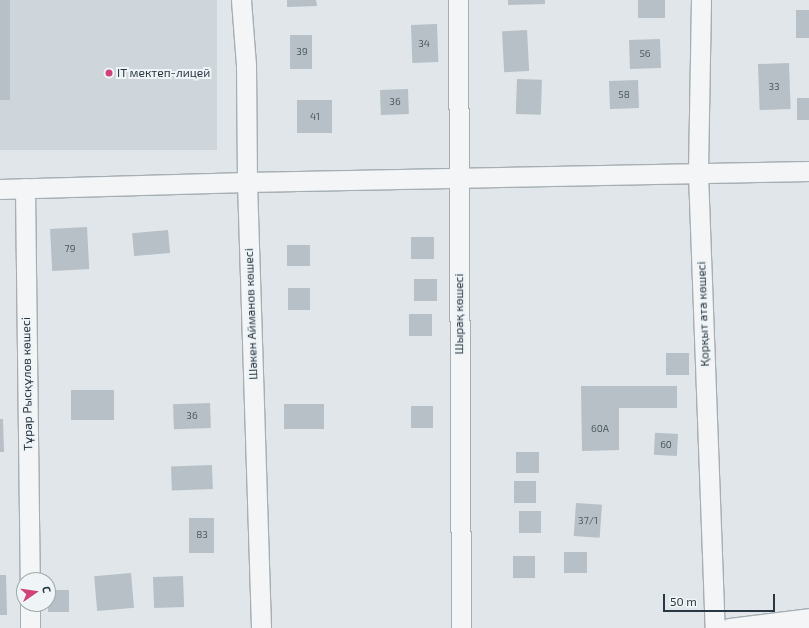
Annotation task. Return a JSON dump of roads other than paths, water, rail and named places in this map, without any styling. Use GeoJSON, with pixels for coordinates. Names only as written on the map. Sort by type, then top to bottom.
{"type":"FeatureCollection","features":[{"type":"Feature","properties":{"kind":"street","name":"Шәкен Айманов көшесі"},"geometry":{"type":"LineString","coordinates":[[241,0],[246,65],[247,182],[261,628]]}},
{"type":"Feature","properties":{"kind":"street","name":"Шырақ көшесі"},"geometry":{"type":"LineString","coordinates":[[458,0],[461,628]]}},
{"type":"Feature","properties":{"kind":"street","name":"Қорқыт ата көшесі"},"geometry":{"type":"LineString","coordinates":[[701,0],[698,173],[715,628]]}},
{"type":"Feature","properties":{"kind":"street"},"geometry":{"type":"LineString","coordinates":[[0,189],[458,177],[602,177],[698,173],[809,171]]}},
{"type":"Feature","properties":{"kind":"street","name":"Тұрар Рысқұлов көшесі"},"geometry":{"type":"LineString","coordinates":[[24,188],[30,572]]}},
{"type":"Feature","properties":{"kind":"street"},"geometry":{"type":"LineString","coordinates":[[30,612],[30,628]]}},
{"type":"Feature","properties":{"kind":"street"},"geometry":{"type":"LineString","coordinates":[[729,628],[809,618]]}},
{"type":"Feature","properties":{"kind":"place","name":"IT мектеп-лицей"},"geometry":{"type":"Point","coordinates":[109,73]}}]}
